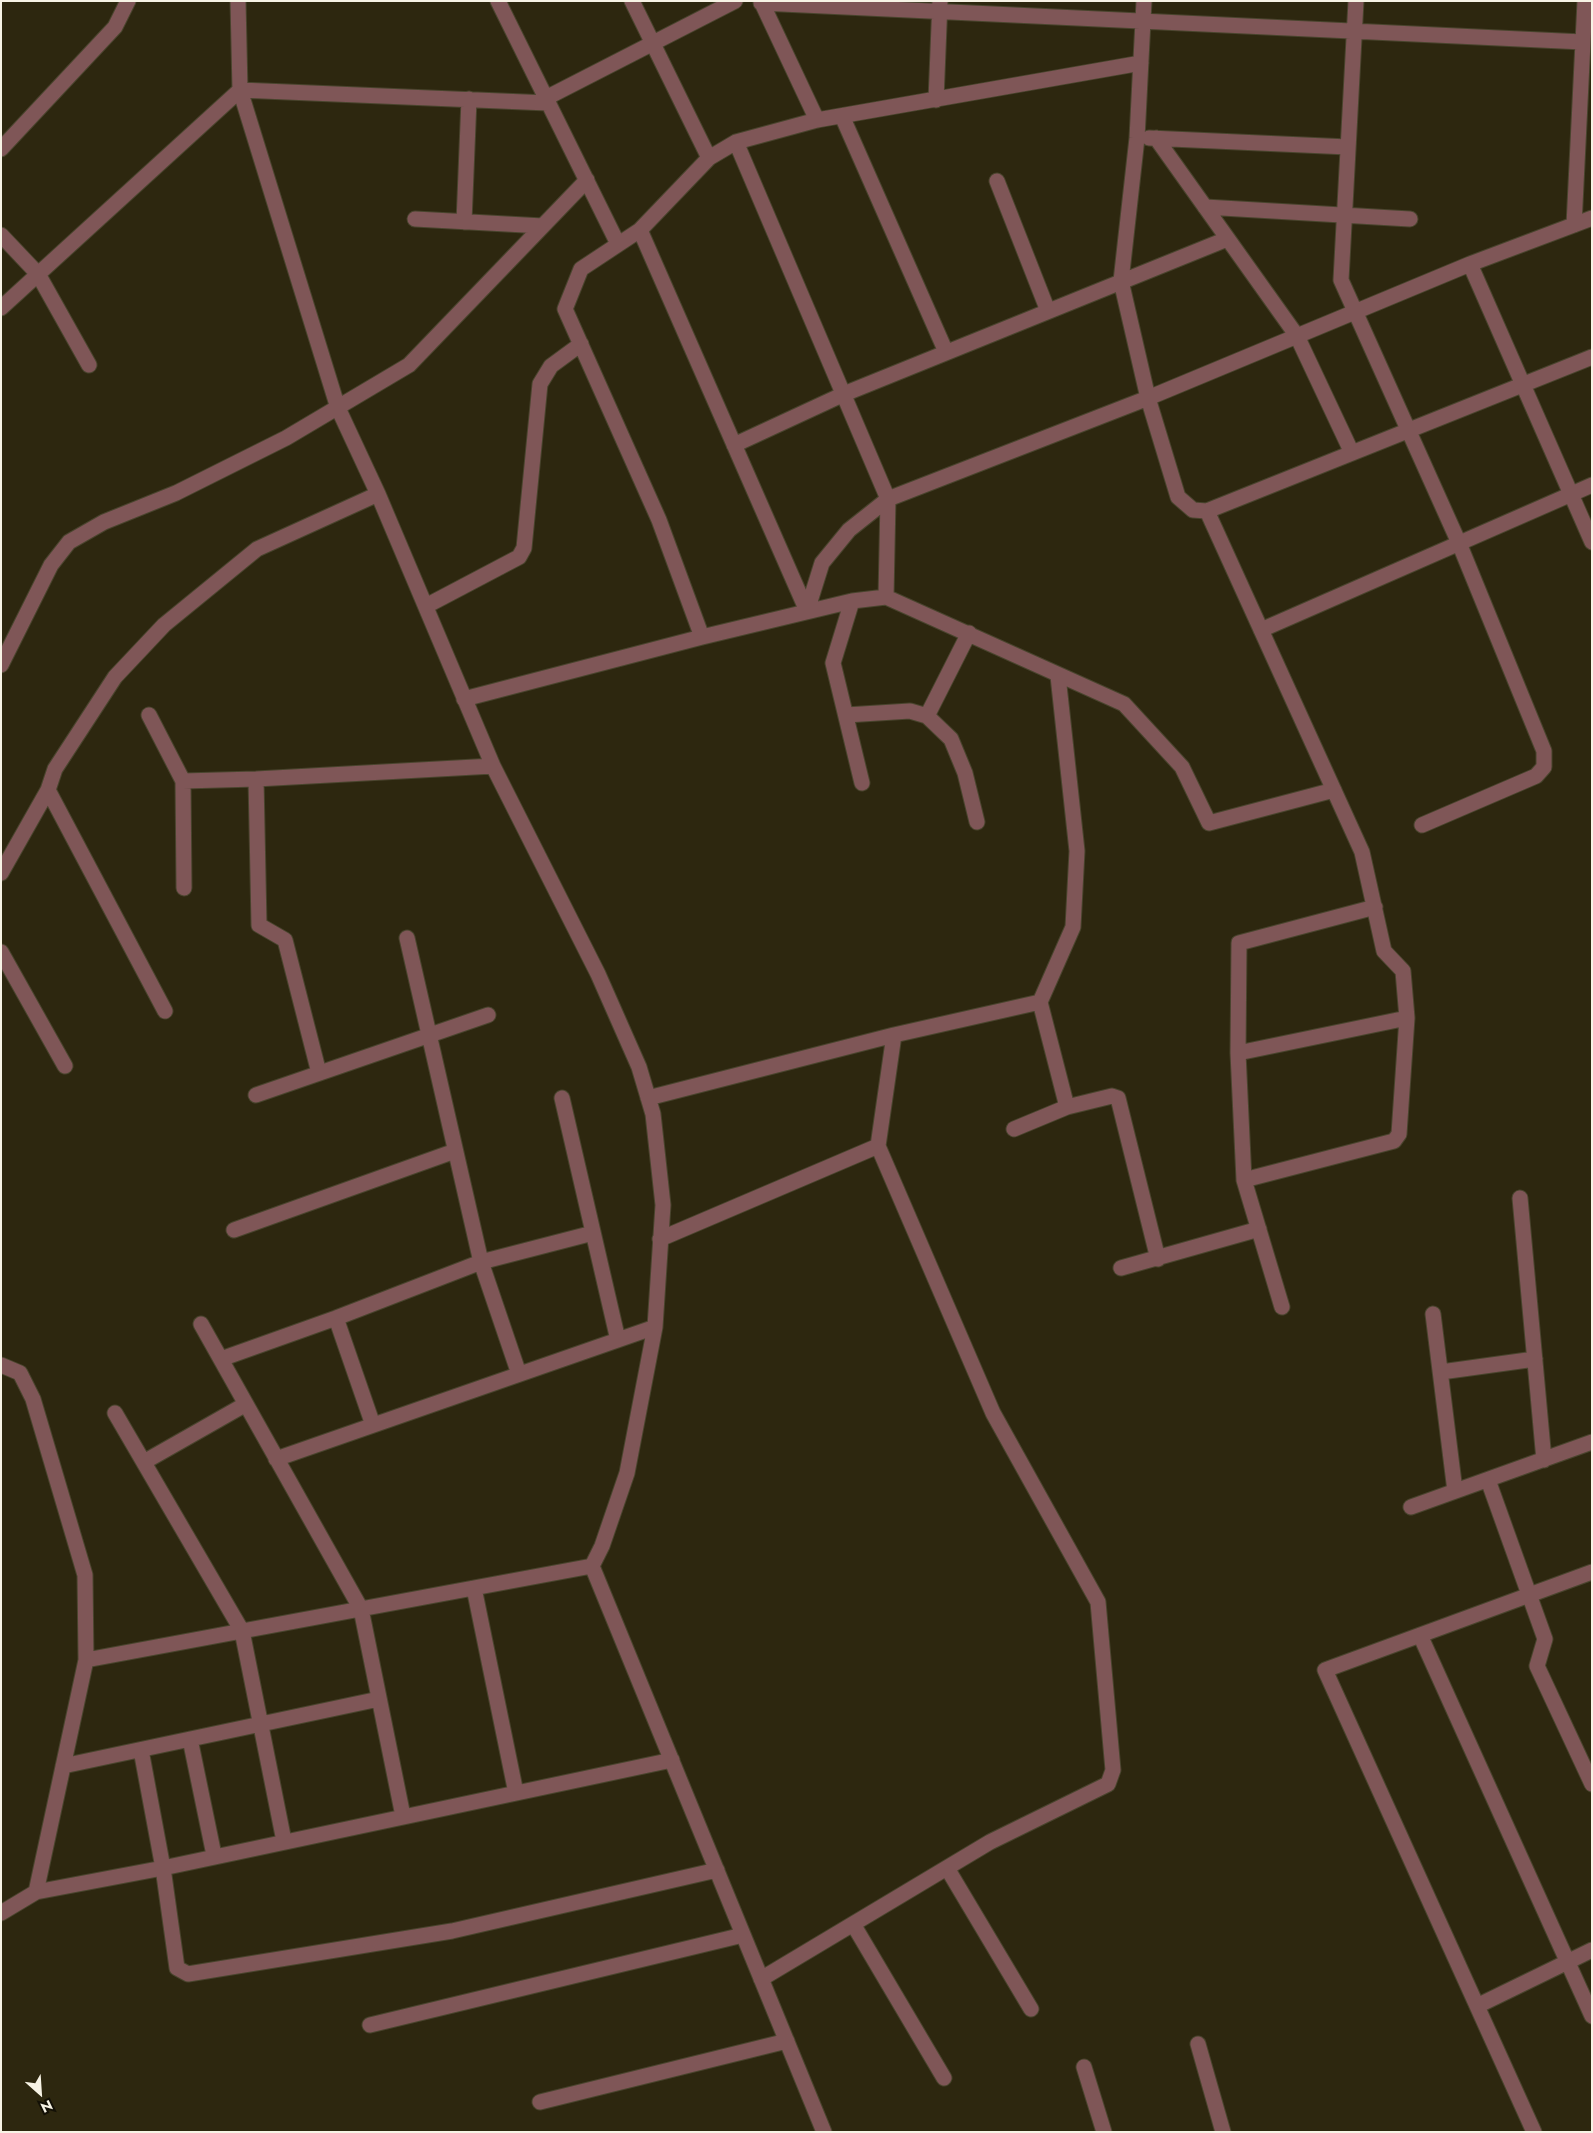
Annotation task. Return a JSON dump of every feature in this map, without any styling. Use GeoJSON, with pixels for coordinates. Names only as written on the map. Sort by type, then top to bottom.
{"type":"FeatureCollection","features":[{"type":"Feature","properties":{"kind":"street"},"geometry":{"type":"LineString","coordinates":[[1,149],[115,27],[128,1]]}},
{"type":"Feature","properties":{"kind":"street"},"geometry":{"type":"LineString","coordinates":[[238,1],[240,90],[338,408],[378,494],[493,766],[598,974],[639,1067],[648,1098],[652,1114],[663,1205],[655,1327],[627,1473],[602,1546],[592,1566],[824,2132]]}},
{"type":"Feature","properties":{"kind":"street"},"geometry":{"type":"LineString","coordinates":[[498,1],[618,244]]}},
{"type":"Feature","properties":{"kind":"street"},"geometry":{"type":"LineString","coordinates":[[632,1],[708,158]]}},
{"type":"Feature","properties":{"kind":"street"},"geometry":{"type":"LineString","coordinates":[[1,308],[240,90],[469,100],[547,100],[735,1]]}},
{"type":"Feature","properties":{"kind":"street"},"geometry":{"type":"LineString","coordinates":[[1144,1],[1137,138],[1121,281],[1148,398],[1178,497],[1192,510],[1207,511],[1592,357]]}},
{"type":"Feature","properties":{"kind":"street"},"geometry":{"type":"LineString","coordinates":[[1356,1],[1340,280],[1459,544],[1544,751],[1544,767],[1536,776],[1422,825]]}},
{"type":"Feature","properties":{"kind":"street"},"geometry":{"type":"LineString","coordinates":[[1574,225],[1585,1]]}},
{"type":"Feature","properties":{"kind":"street"},"geometry":{"type":"LineString","coordinates":[[818,120],[761,2],[940,6],[1143,21],[1583,42]]}},
{"type":"Feature","properties":{"kind":"street"},"geometry":{"type":"LineString","coordinates":[[936,100],[940,6]]}},
{"type":"Feature","properties":{"kind":"street"},"geometry":{"type":"LineString","coordinates":[[702,637],[659,520],[565,309],[581,269],[640,230],[708,158],[736,142],[818,120],[1141,63]]}},
{"type":"Feature","properties":{"kind":"street"},"geometry":{"type":"LineString","coordinates":[[464,222],[469,100]]}},
{"type":"Feature","properties":{"kind":"street"},"geometry":{"type":"LineString","coordinates":[[842,116],[946,352]]}},
{"type":"Feature","properties":{"kind":"street"},"geometry":{"type":"LineString","coordinates":[[1137,138],[1348,146]]}},
{"type":"Feature","properties":{"kind":"street"},"geometry":{"type":"LineString","coordinates":[[1156,138],[1297,336],[1352,453]]}},
{"type":"Feature","properties":{"kind":"street"},"geometry":{"type":"LineString","coordinates":[[736,142],[888,499],[886,597]]}},
{"type":"Feature","properties":{"kind":"street"},"geometry":{"type":"LineString","coordinates":[[1,665],[51,565],[69,542],[104,522],[176,493],[286,438],[409,365],[587,180]]}},
{"type":"Feature","properties":{"kind":"street"},"geometry":{"type":"LineString","coordinates":[[997,181],[1048,311]]}},
{"type":"Feature","properties":{"kind":"street"},"geometry":{"type":"LineString","coordinates":[[1205,207],[1410,219]]}},
{"type":"Feature","properties":{"kind":"street"},"geometry":{"type":"LineString","coordinates":[[807,611],[822,564],[849,530],[888,499],[1148,398],[1470,264],[1592,218]]}},
{"type":"Feature","properties":{"kind":"street"},"geometry":{"type":"LineString","coordinates":[[415,219],[543,226]]}},
{"type":"Feature","properties":{"kind":"street"},"geometry":{"type":"LineString","coordinates":[[640,230],[807,611]]}},
{"type":"Feature","properties":{"kind":"street"},"geometry":{"type":"LineString","coordinates":[[1,236],[38,274],[89,365]]}},
{"type":"Feature","properties":{"kind":"street"},"geometry":{"type":"LineString","coordinates":[[734,445],[844,394],[1227,239]]}},
{"type":"Feature","properties":{"kind":"street"},"geometry":{"type":"LineString","coordinates":[[1470,264],[1592,542]]}},
{"type":"Feature","properties":{"kind":"street"},"geometry":{"type":"LineString","coordinates":[[426,606],[519,558],[524,548],[540,384],[551,366],[581,344]]}},
{"type":"Feature","properties":{"kind":"street"},"geometry":{"type":"LineString","coordinates":[[1262,630],[1592,485]]}},
{"type":"Feature","properties":{"kind":"street"},"geometry":{"type":"LineString","coordinates":[[1,874],[48,790],[55,769],[116,677],[164,625],[257,549],[378,494]]}},
{"type":"Feature","properties":{"kind":"street"},"geometry":{"type":"LineString","coordinates":[[1207,511],[1362,852],[1384,951],[1403,971],[1407,1018],[1399,1134],[1394,1141],[1244,1180]]}},
{"type":"Feature","properties":{"kind":"street"},"geometry":{"type":"LineString","coordinates":[[464,699],[807,611],[852,601],[886,597],[970,633],[1058,676],[1124,704],[1182,767],[1209,824],[1334,790]]}},
{"type":"Feature","properties":{"kind":"street"},"geometry":{"type":"LineString","coordinates":[[852,601],[833,663],[862,783]]}},
{"type":"Feature","properties":{"kind":"street"},"geometry":{"type":"LineString","coordinates":[[928,716],[970,633]]}},
{"type":"Feature","properties":{"kind":"street"},"geometry":{"type":"LineString","coordinates":[[1058,676],[1077,860],[1073,927],[1040,1002],[1067,1107]]}},
{"type":"Feature","properties":{"kind":"street"},"geometry":{"type":"LineString","coordinates":[[846,715],[910,711],[928,716],[951,739],[965,773],[977,822]]}},
{"type":"Feature","properties":{"kind":"street"},"geometry":{"type":"LineString","coordinates":[[149,715],[183,780],[184,888]]}},
{"type":"Feature","properties":{"kind":"street"},"geometry":{"type":"LineString","coordinates":[[183,780],[256,779],[493,766]]}},
{"type":"Feature","properties":{"kind":"street"},"geometry":{"type":"LineString","coordinates":[[256,779],[259,925],[285,940],[319,1073]]}},
{"type":"Feature","properties":{"kind":"street"},"geometry":{"type":"LineString","coordinates":[[48,790],[165,1011]]}},
{"type":"Feature","properties":{"kind":"street"},"geometry":{"type":"LineString","coordinates":[[1282,1307],[1244,1180],[1238,1053],[1239,943],[1374,907]]}},
{"type":"Feature","properties":{"kind":"street"},"geometry":{"type":"LineString","coordinates":[[407,938],[481,1262],[519,1374]]}},
{"type":"Feature","properties":{"kind":"street"},"geometry":{"type":"LineString","coordinates":[[1,952],[65,1066]]}},
{"type":"Feature","properties":{"kind":"street"},"geometry":{"type":"LineString","coordinates":[[648,1098],[894,1035],[1040,1002]]}},
{"type":"Feature","properties":{"kind":"street"},"geometry":{"type":"LineString","coordinates":[[256,1095],[488,1015]]}},
{"type":"Feature","properties":{"kind":"street"},"geometry":{"type":"LineString","coordinates":[[1238,1053],[1407,1018]]}},
{"type":"Feature","properties":{"kind":"street"},"geometry":{"type":"LineString","coordinates":[[761,1979],[990,1842],[1108,1784],[1113,1770],[1098,1602],[993,1413],[878,1146],[894,1035]]}},
{"type":"Feature","properties":{"kind":"street"},"geometry":{"type":"LineString","coordinates":[[1014,1130],[1067,1107],[1112,1096],[1118,1098],[1158,1259]]}},
{"type":"Feature","properties":{"kind":"street"},"geometry":{"type":"LineString","coordinates":[[562,1098],[618,1340]]}},
{"type":"Feature","properties":{"kind":"street"},"geometry":{"type":"LineString","coordinates":[[660,1239],[878,1146]]}},
{"type":"Feature","properties":{"kind":"street"},"geometry":{"type":"LineString","coordinates":[[234,1230],[455,1151]]}},
{"type":"Feature","properties":{"kind":"street"},"geometry":{"type":"LineString","coordinates":[[1520,1198],[1544,1460]]}},
{"type":"Feature","properties":{"kind":"street"},"geometry":{"type":"LineString","coordinates":[[1121,1268],[1259,1229]]}},
{"type":"Feature","properties":{"kind":"street"},"geometry":{"type":"LineString","coordinates":[[221,1359],[336,1318],[481,1262],[593,1233]]}},
{"type":"Feature","properties":{"kind":"street"},"geometry":{"type":"LineString","coordinates":[[1433,1314],[1455,1491]]}},
{"type":"Feature","properties":{"kind":"street"},"geometry":{"type":"LineString","coordinates":[[336,1318],[373,1425]]}},
{"type":"Feature","properties":{"kind":"street"},"geometry":{"type":"LineString","coordinates":[[201,1324],[361,1609],[403,1816]]}},
{"type":"Feature","properties":{"kind":"street"},"geometry":{"type":"LineString","coordinates":[[276,1459],[655,1327]]}},
{"type":"Feature","properties":{"kind":"street"},"geometry":{"type":"LineString","coordinates":[[1441,1372],[1535,1359]]}},
{"type":"Feature","properties":{"kind":"street"},"geometry":{"type":"LineString","coordinates":[[1,1366],[20,1374],[33,1399],[85,1575],[86,1660],[36,1892]]}},
{"type":"Feature","properties":{"kind":"street"},"geometry":{"type":"LineString","coordinates":[[144,1462],[246,1404]]}},
{"type":"Feature","properties":{"kind":"street"},"geometry":{"type":"LineString","coordinates":[[115,1414],[242,1631],[284,1841]]}},
{"type":"Feature","properties":{"kind":"street"},"geometry":{"type":"LineString","coordinates":[[1411,1507],[1592,1442]]}},
{"type":"Feature","properties":{"kind":"street"},"geometry":{"type":"LineString","coordinates":[[1488,1480],[1545,1639],[1537,1666],[1592,1784]]}},
{"type":"Feature","properties":{"kind":"street"},"geometry":{"type":"LineString","coordinates":[[86,1660],[592,1566]]}},
{"type":"Feature","properties":{"kind":"street"},"geometry":{"type":"LineString","coordinates":[[1534,2132],[1325,1670],[1592,1572]]}},
{"type":"Feature","properties":{"kind":"street"},"geometry":{"type":"LineString","coordinates":[[474,1588],[516,1793]]}},
{"type":"Feature","properties":{"kind":"street"},"geometry":{"type":"LineString","coordinates":[[1420,1635],[1592,2016]]}},
{"type":"Feature","properties":{"kind":"street"},"geometry":{"type":"LineString","coordinates":[[63,1766],[379,1699]]}},
{"type":"Feature","properties":{"kind":"street"},"geometry":{"type":"LineString","coordinates":[[190,1739],[214,1856]]}},
{"type":"Feature","properties":{"kind":"street"},"geometry":{"type":"LineString","coordinates":[[142,1750],[163,1868],[177,1968],[188,1974],[452,1931],[717,1870]]}},
{"type":"Feature","properties":{"kind":"street"},"geometry":{"type":"LineString","coordinates":[[1,1913],[36,1892],[163,1868],[672,1760]]}},
{"type":"Feature","properties":{"kind":"street"},"geometry":{"type":"LineString","coordinates":[[947,1868],[1031,2009]]}},
{"type":"Feature","properties":{"kind":"street"},"geometry":{"type":"LineString","coordinates":[[853,1924],[944,2078]]}},
{"type":"Feature","properties":{"kind":"street"},"geometry":{"type":"LineString","coordinates":[[370,2025],[743,1935]]}},
{"type":"Feature","properties":{"kind":"street"},"geometry":{"type":"LineString","coordinates":[[1477,2006],[1592,1950]]}},
{"type":"Feature","properties":{"kind":"street"},"geometry":{"type":"LineString","coordinates":[[540,2102],[787,2041]]}},
{"type":"Feature","properties":{"kind":"street"},"geometry":{"type":"LineString","coordinates":[[1198,2044],[1223,2132]]}},
{"type":"Feature","properties":{"kind":"street"},"geometry":{"type":"LineString","coordinates":[[1084,2067],[1104,2132]]}}]}
